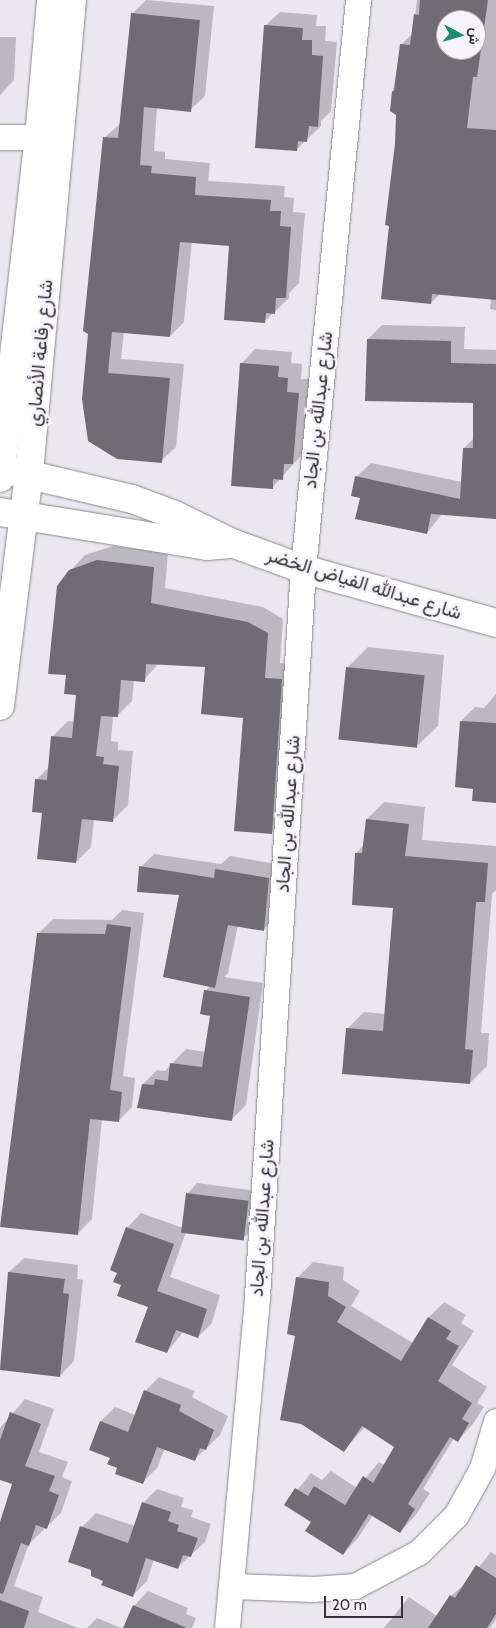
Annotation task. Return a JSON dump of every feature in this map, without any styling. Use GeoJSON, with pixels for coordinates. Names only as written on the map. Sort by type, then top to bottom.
{"type":"FeatureCollection","features":[{"type":"Feature","properties":{"kind":"street","name":"شارع رفاعة الأنصاري"},"geometry":{"type":"LineString","coordinates":[[0,706],[12,515],[29,473],[49,138],[51,0]]}},
{"type":"Feature","properties":{"kind":"street","name":"شارع رفاعة الأنصاري"},"geometry":{"type":"LineString","coordinates":[[0,471],[49,138],[72,0]]}},
{"type":"Feature","properties":{"kind":"street","name":"شارع عبدالله بن الجاد"},"geometry":{"type":"LineString","coordinates":[[227,1628],[257,1296],[303,568],[358,0]]}},
{"type":"Feature","properties":{"kind":"street"},"geometry":{"type":"LineString","coordinates":[[0,137],[49,138]]}},
{"type":"Feature","properties":{"kind":"street","name":"شارع عبدالله الفياض الخضر"},"geometry":{"type":"LineString","coordinates":[[0,471],[29,473],[132,499],[184,518],[232,544],[303,568],[496,624]]}},
{"type":"Feature","properties":{"kind":"street","name":"شارع عبدالله الفياض الخضر"},"geometry":{"type":"LineString","coordinates":[[12,515],[207,546],[232,544]]}},
{"type":"Feature","properties":{"kind":"street"},"geometry":{"type":"LineString","coordinates":[[232,1586],[313,1589],[355,1586],[419,1552],[456,1516],[482,1468],[496,1421]]}},
{"type":"Feature","properties":{"kind":"building"},"geometry":{"type":"Polygon","coordinates":[[[420,0],[488,0],[486,14],[486,10],[436,10],[436,60],[479,60],[477,77],[473,77],[467,128],[496,130],[496,300],[432,294],[431,304],[381,299],[389,226],[385,225],[395,144],[396,115],[390,111],[392,91],[394,91],[400,44],[410,45],[414,14],[419,15],[420,0]]]}},
{"type":"Feature","properties":{"kind":"building"},"geometry":{"type":"Polygon","coordinates":[[[131,13],[200,20],[191,112],[144,107],[140,165],[152,166],[151,173],[196,177],[195,195],[271,200],[270,211],[281,211],[280,226],[291,227],[286,298],[276,298],[275,314],[266,313],[265,323],[224,320],[229,246],[180,242],[170,337],[112,332],[108,373],[170,378],[162,463],[117,459],[88,441],[82,399],[88,334],[83,331],[103,137],[118,138],[131,13]]]}},
{"type":"Feature","properties":{"kind":"building"},"geometry":{"type":"Polygon","coordinates":[[[264,25],[303,28],[302,40],[312,40],[312,55],[323,56],[318,127],[309,126],[307,142],[298,141],[297,151],[255,148],[264,25]]]}},
{"type":"Feature","properties":{"kind":"building"},"geometry":{"type":"Polygon","coordinates":[[[367,339],[451,341],[451,363],[496,364],[496,519],[431,514],[427,534],[355,519],[360,498],[351,496],[355,476],[460,499],[463,448],[473,448],[473,403],[365,401],[367,339]]]}},
{"type":"Feature","properties":{"kind":"building"},"geometry":{"type":"Polygon","coordinates":[[[240,363],[279,366],[278,377],[288,378],[287,392],[299,393],[293,464],[284,464],[283,480],[273,479],[273,489],[231,486],[240,363]]]}},
{"type":"Feature","properties":{"kind":"building"},"geometry":{"type":"Polygon","coordinates":[[[97,560],[154,567],[151,603],[248,622],[268,633],[265,678],[282,679],[272,834],[234,831],[243,718],[201,714],[205,667],[146,664],[145,682],[121,680],[118,717],[101,716],[96,756],[104,757],[103,764],[119,766],[113,822],[82,819],[76,863],[37,859],[42,813],[32,812],[35,779],[47,780],[51,736],[72,738],[76,695],[64,694],[66,675],[48,674],[57,586],[69,570],[97,560]]]}},
{"type":"Feature","properties":{"kind":"building"},"geometry":{"type":"Polygon","coordinates":[[[346,667],[425,675],[417,748],[338,740],[346,667]]]}},
{"type":"Feature","properties":{"kind":"building"},"geometry":{"type":"Polygon","coordinates":[[[460,721],[496,723],[496,803],[472,801],[473,789],[455,787],[460,721]]]}},
{"type":"Feature","properties":{"kind":"building"},"geometry":{"type":"Polygon","coordinates":[[[366,819],[409,824],[405,856],[488,863],[485,902],[476,902],[465,1049],[473,1050],[470,1084],[342,1074],[346,1028],[383,1031],[393,908],[352,905],[355,853],[362,853],[366,819]]]}},
{"type":"Feature","properties":{"kind":"building"},"geometry":{"type":"Polygon","coordinates":[[[139,866],[214,878],[215,869],[269,878],[264,931],[228,925],[215,988],[163,977],[179,895],[137,892],[139,866]]]}},
{"type":"Feature","properties":{"kind":"building"},"geometry":{"type":"Polygon","coordinates":[[[107,924],[131,927],[110,1090],[122,1092],[119,1122],[90,1119],[78,1235],[0,1227],[37,933],[105,934],[107,924]]]}},
{"type":"Feature","properties":{"kind":"building"},"geometry":{"type":"Polygon","coordinates":[[[204,990],[250,997],[232,1121],[137,1108],[142,1084],[154,1085],[155,1079],[168,1081],[170,1063],[202,1067],[210,1016],[200,1014],[204,990]]]}},
{"type":"Feature","properties":{"kind":"building"},"geometry":{"type":"Polygon","coordinates":[[[186,1193],[249,1201],[244,1240],[181,1233],[186,1193]]]}},
{"type":"Feature","properties":{"kind":"building"},"geometry":{"type":"Polygon","coordinates":[[[126,1227],[174,1244],[157,1291],[207,1309],[198,1338],[176,1330],[167,1353],[135,1342],[148,1307],[117,1296],[121,1285],[113,1282],[117,1273],[110,1270],[126,1227]]]}},
{"type":"Feature","properties":{"kind":"building"},"geometry":{"type":"Polygon","coordinates":[[[8,1272],[65,1279],[63,1293],[69,1294],[60,1377],[0,1370],[8,1272]]]}},
{"type":"Feature","properties":{"kind":"building"},"geometry":{"type":"Polygon","coordinates":[[[296,1277],[329,1282],[328,1296],[346,1307],[337,1322],[401,1361],[428,1317],[451,1331],[446,1339],[459,1346],[438,1381],[472,1403],[462,1419],[469,1423],[458,1442],[450,1437],[408,1504],[415,1509],[400,1533],[369,1514],[343,1555],[305,1531],[311,1522],[284,1505],[295,1488],[308,1496],[314,1486],[345,1505],[363,1476],[373,1483],[394,1447],[362,1426],[344,1452],[301,1424],[280,1420],[295,1336],[287,1334],[296,1277]]]}},
{"type":"Feature","properties":{"kind":"building"},"geometry":{"type":"Polygon","coordinates":[[[144,1390],[181,1405],[179,1411],[214,1430],[206,1450],[200,1448],[195,1461],[157,1447],[143,1484],[115,1474],[117,1468],[107,1464],[110,1458],[89,1450],[100,1421],[128,1432],[144,1390]]]}},
{"type":"Feature","properties":{"kind":"building"},"geometry":{"type":"Polygon","coordinates":[[[10,1412],[41,1424],[25,1466],[55,1476],[49,1491],[59,1495],[47,1529],[36,1525],[29,1546],[21,1543],[3,1594],[0,1593],[0,1522],[12,1484],[0,1480],[0,1440],[10,1412]]]}},
{"type":"Feature","properties":{"kind":"building"},"geometry":{"type":"Polygon","coordinates":[[[142,1502],[171,1512],[168,1521],[179,1525],[177,1531],[198,1538],[191,1557],[183,1555],[178,1569],[146,1558],[133,1597],[101,1585],[103,1581],[91,1576],[91,1570],[68,1562],[80,1526],[128,1543],[142,1502]]]}},
{"type":"Feature","properties":{"kind":"building"},"geometry":{"type":"Polygon","coordinates":[[[476,1565],[496,1578],[496,1614],[487,1628],[428,1628],[450,1595],[455,1598],[476,1565]]]}},
{"type":"Feature","properties":{"kind":"building"},"geometry":{"type":"Polygon","coordinates":[[[0,1600],[29,1611],[24,1628],[0,1628],[0,1600]]]}},
{"type":"Feature","properties":{"kind":"building"},"geometry":{"type":"Polygon","coordinates":[[[133,1605],[187,1628],[123,1628],[133,1605]]]}}]}
